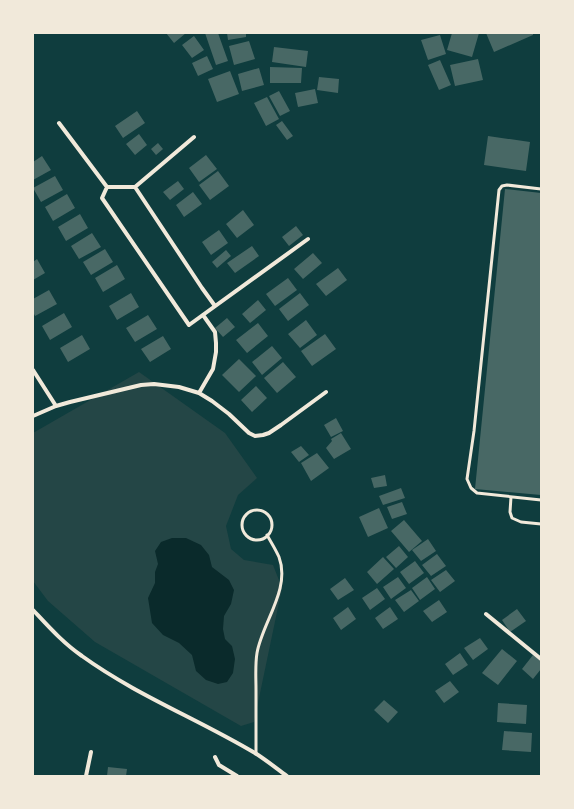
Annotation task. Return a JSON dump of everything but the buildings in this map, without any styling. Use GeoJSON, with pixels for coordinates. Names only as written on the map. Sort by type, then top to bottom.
{"type":"FeatureCollection","features":[{"type":"Feature","properties":{"kind":"street"},"geometry":{"type":"LineString","coordinates":[[59,123],[107,187]]}},
{"type":"Feature","properties":{"kind":"street"},"geometry":{"type":"LineString","coordinates":[[107,187],[135,187],[194,136]]}},
{"type":"Feature","properties":{"kind":"street"},"geometry":{"type":"LineString","coordinates":[[107,187],[102,198],[189,325],[308,239]]}},
{"type":"Feature","properties":{"kind":"street"},"geometry":{"type":"LineString","coordinates":[[135,187],[215,306]]}},
{"type":"Feature","properties":{"kind":"street"},"geometry":{"type":"LineString","coordinates":[[200,393],[213,369],[216,352],[215,332],[203,315]]}},
{"type":"Feature","properties":{"kind":"street"},"geometry":{"type":"LineString","coordinates":[[33,370],[56,406]]}},
{"type":"Feature","properties":{"kind":"street"},"geometry":{"type":"LineString","coordinates":[[33,416],[56,406],[141,385],[154,384],[200,393],[229,414],[249,433],[255,436],[269,433],[326,392]]}},
{"type":"Feature","properties":{"kind":"street"},"geometry":{"type":"LineString","coordinates":[[33,610],[66,644],[97,667],[136,690],[256,754],[287,776]]}},
{"type":"Feature","properties":{"kind":"street"},"geometry":{"type":"LineString","coordinates":[[486,614],[541,659]]}},
{"type":"Feature","properties":{"kind":"street"},"geometry":{"type":"LineString","coordinates":[[86,776],[91,752]]}},
{"type":"Feature","properties":{"kind":"street"},"geometry":{"type":"LineString","coordinates":[[215,757],[219,764],[237,776]]}},
{"type":"Feature","properties":{"kind":"lane"},"geometry":{"type":"LineString","coordinates":[[541,189],[507,185],[502,186],[499,190],[474,431],[467,479],[471,488],[477,493],[541,500]]}},
{"type":"Feature","properties":{"kind":"lane"},"geometry":{"type":"LineString","coordinates":[[511,497],[510,512],[512,518],[520,522],[541,524]]}},
{"type":"Feature","properties":{"kind":"lane"},"geometry":{"type":"LineString","coordinates":[[252,510],[266,513],[272,522],[272,527],[267,535],[258,540],[249,538],[245,535],[242,526],[244,516],[252,510]]}},
{"type":"Feature","properties":{"kind":"lane"},"geometry":{"type":"LineString","coordinates":[[256,754],[257,652],[278,595],[282,573],[279,556],[267,535]]}},
{"type":"Feature","properties":{"kind":"shaded area"},"geometry":{"type":"Polygon","coordinates":[[[139,372],[225,433],[257,478],[238,495],[226,526],[231,549],[244,560],[273,565],[282,588],[254,722],[241,726],[95,642],[48,601],[33,581],[33,433],[139,372]]]}},
{"type":"Feature","properties":{"kind":"shaded area"},"geometry":{"type":"Polygon","coordinates":[[[172,538],[186,538],[201,545],[209,555],[212,567],[229,580],[234,590],[231,604],[224,616],[223,629],[225,639],[232,646],[235,659],[233,673],[227,682],[218,684],[206,680],[196,671],[192,655],[179,643],[163,635],[152,623],[148,598],[155,583],[155,572],[158,564],[155,551],[161,542],[172,538]]]}}]}
